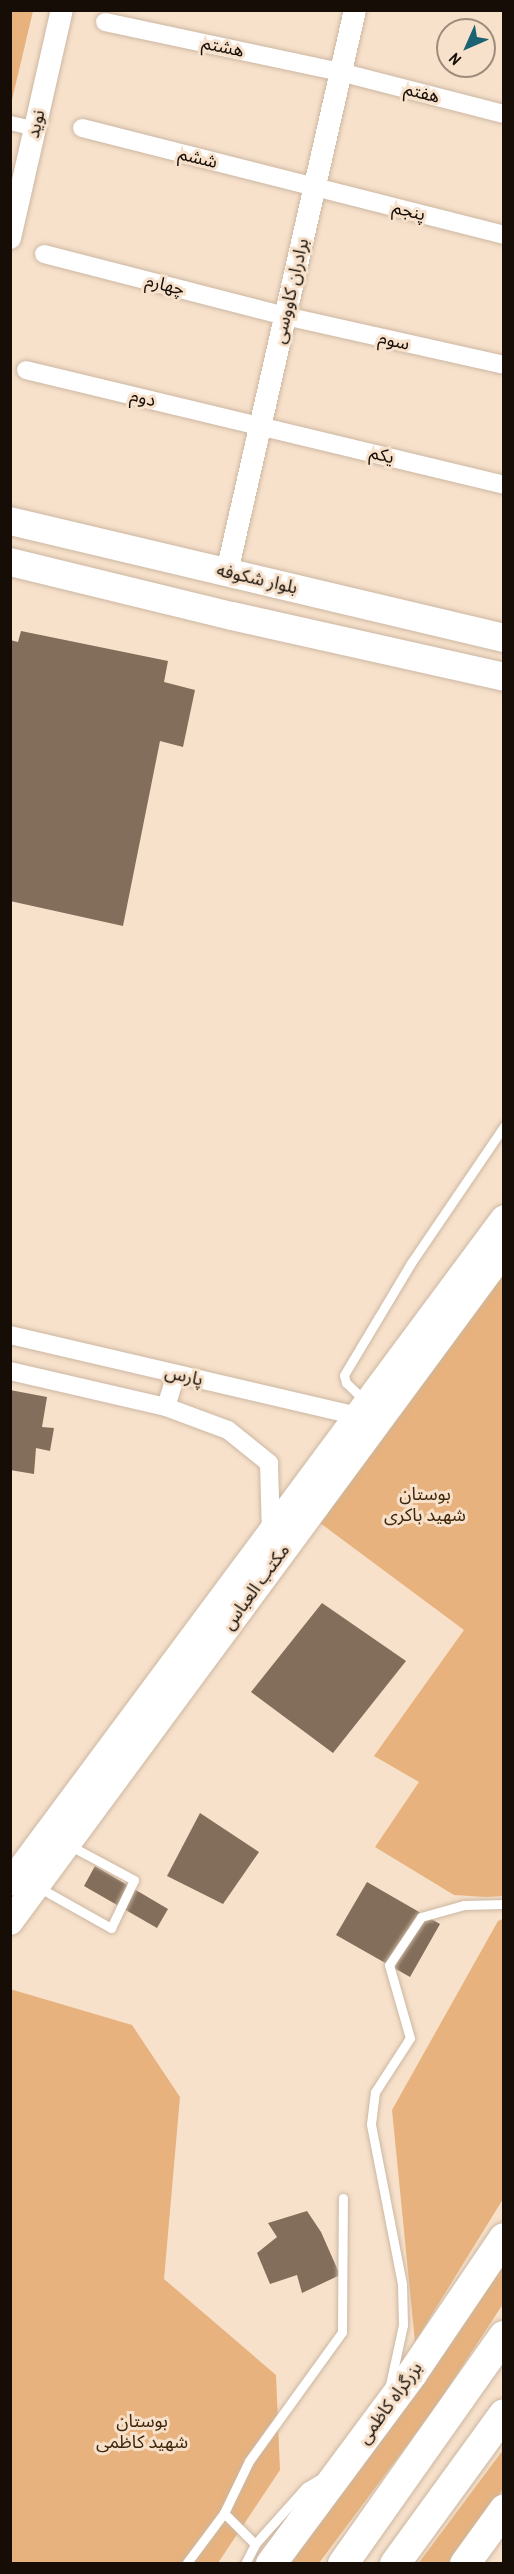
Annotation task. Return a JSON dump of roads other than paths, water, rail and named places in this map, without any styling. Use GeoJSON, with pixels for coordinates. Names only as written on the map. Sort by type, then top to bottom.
{"type":"FeatureCollection","features":[{"type":"Feature","properties":{"kind":"highway","name":"بزرگراه کاظمی"},"geometry":{"type":"LineString","coordinates":[[263,2554],[346,2463],[386,2406],[412,2374],[504,2238]]}},
{"type":"Feature","properties":{"kind":"highway"},"geometry":{"type":"LineString","coordinates":[[343,2564],[504,2336]]}},
{"type":"Feature","properties":{"kind":"highway"},"geometry":{"type":"LineString","coordinates":[[395,2564],[504,2414]]}},
{"type":"Feature","properties":{"kind":"highway"},"geometry":{"type":"LineString","coordinates":[[465,2564],[504,2510]]}},
{"type":"Feature","properties":{"kind":"main road","name":"بلوار شکوفه"},"geometry":{"type":"LineString","coordinates":[[10,522],[504,638]]}},
{"type":"Feature","properties":{"kind":"main road"},"geometry":{"type":"LineString","coordinates":[[10,562],[232,616],[504,677]]}},
{"type":"Feature","properties":{"kind":"main road","name":"مکتب العباس"},"geometry":{"type":"LineString","coordinates":[[10,1883],[81,1808],[367,1415],[504,1218]]}},
{"type":"Feature","properties":{"kind":"main road","name":"مکتب العباس"},"geometry":{"type":"LineString","coordinates":[[10,1922],[68,1844],[81,1808],[271,1534],[504,1252]]}},
{"type":"Feature","properties":{"kind":"street","name":"نوید"},"geometry":{"type":"LineString","coordinates":[[10,238],[62,10]]}},
{"type":"Feature","properties":{"kind":"street","name":"برادران کاووسی"},"geometry":{"type":"LineString","coordinates":[[227,572],[354,10]]}},
{"type":"Feature","properties":{"kind":"street","name":"هشتم"},"geometry":{"type":"LineString","coordinates":[[105,22],[340,72]]}},
{"type":"Feature","properties":{"kind":"street","name":"هفتم"},"geometry":{"type":"LineString","coordinates":[[340,72],[504,114]]}},
{"type":"Feature","properties":{"kind":"street"},"geometry":{"type":"LineString","coordinates":[[10,123],[35,129]]}},
{"type":"Feature","properties":{"kind":"street","name":"ششم"},"geometry":{"type":"LineString","coordinates":[[82,128],[315,187]]}},
{"type":"Feature","properties":{"kind":"street","name":"پنجم"},"geometry":{"type":"LineString","coordinates":[[315,187],[504,235]]}},
{"type":"Feature","properties":{"kind":"street","name":"چهارم"},"geometry":{"type":"LineString","coordinates":[[44,254],[285,316]]}},
{"type":"Feature","properties":{"kind":"street","name":"سوم"},"geometry":{"type":"LineString","coordinates":[[285,316],[504,365]]}},
{"type":"Feature","properties":{"kind":"street","name":"دوم"},"geometry":{"type":"LineString","coordinates":[[26,370],[260,426]]}},
{"type":"Feature","properties":{"kind":"street","name":"یکم"},"geometry":{"type":"LineString","coordinates":[[260,426],[504,485]]}},
{"type":"Feature","properties":{"kind":"street","name":"پارس"},"geometry":{"type":"LineString","coordinates":[[10,1335],[367,1415]]}},
{"type":"Feature","properties":{"kind":"street","name":"پارس"},"geometry":{"type":"LineString","coordinates":[[10,1371],[166,1407],[228,1430],[269,1463],[271,1534]]}},
{"type":"Feature","properties":{"kind":"street"},"geometry":{"type":"LineString","coordinates":[[166,1407],[176,1374]]}},
{"type":"Feature","properties":{"kind":"lane"},"geometry":{"type":"LineString","coordinates":[[367,1415],[346,1383],[344,1375],[411,1263],[504,1126]]}},
{"type":"Feature","properties":{"kind":"lane"},"geometry":{"type":"LineString","coordinates":[[38,1887],[111,1928],[134,1880],[68,1844]]}},
{"type":"Feature","properties":{"kind":"lane"},"geometry":{"type":"LineString","coordinates":[[386,2406],[403,2325],[402,2284],[371,2124],[375,2092],[410,2038],[389,1965],[421,1917],[464,1905],[504,1904]]}},
{"type":"Feature","properties":{"kind":"lane"},"geometry":{"type":"LineString","coordinates":[[186,2564],[224,2513],[249,2461],[342,2332],[343,2198]]}},
{"type":"Feature","properties":{"kind":"lane"},"geometry":{"type":"LineString","coordinates":[[224,2513],[263,2554],[245,2564]]}},
{"type":"Feature","properties":{"kind":"park label","name":"بوستان شهید باکری"},"geometry":{"type":"Point","coordinates":[425,1505]}},
{"type":"Feature","properties":{"kind":"park label","name":"بوستان شهید کاظمی"},"geometry":{"type":"Point","coordinates":[142,2432]}}]}
